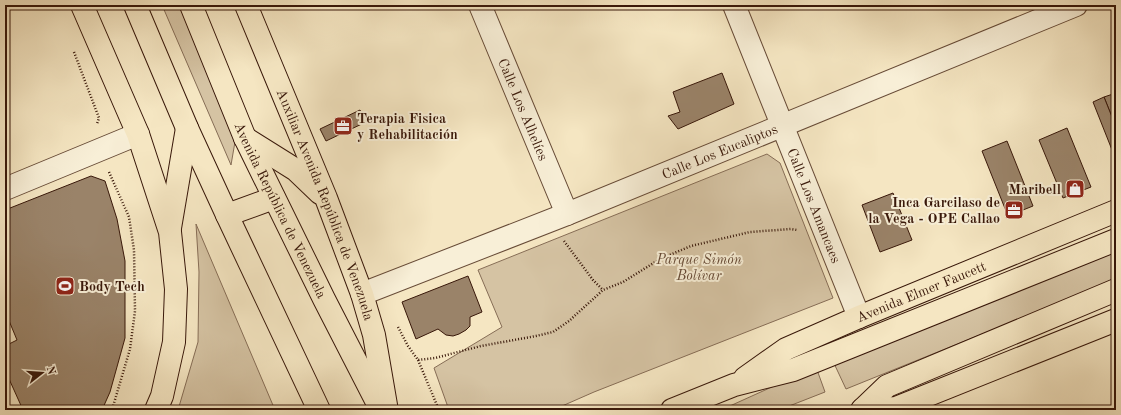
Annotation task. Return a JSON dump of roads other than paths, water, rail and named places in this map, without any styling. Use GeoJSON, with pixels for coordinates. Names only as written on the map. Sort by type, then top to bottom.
{"type":"FeatureCollection","features":[{"type":"Feature","properties":{"kind":"main road"},"geometry":{"type":"LineString","coordinates":[[82,5],[138,134],[170,232],[176,289],[174,342],[162,396],[156,410]]}},
{"type":"Feature","properties":{"kind":"main road"},"geometry":{"type":"LineString","coordinates":[[135,5],[187,128],[319,410]]}},
{"type":"Feature","properties":{"kind":"main road","name":"Avenida República de Venezuela"},"geometry":{"type":"LineString","coordinates":[[190,5],[245,138],[342,335],[382,410]]}},
{"type":"Feature","properties":{"kind":"main road","name":"Auxiliar Avenida República de Venezuela"},"geometry":{"type":"LineString","coordinates":[[246,5],[326,198],[362,294],[374,334],[387,410]]}},
{"type":"Feature","properties":{"kind":"main road"},"geometry":{"type":"LineString","coordinates":[[170,232],[187,128]]}},
{"type":"Feature","properties":{"kind":"main road"},"geometry":{"type":"LineString","coordinates":[[245,138],[296,170],[326,198]]}},
{"type":"Feature","properties":{"kind":"main road"},"geometry":{"type":"LineString","coordinates":[[227,215],[274,198]]}},
{"type":"Feature","properties":{"kind":"main road","name":"Avenida Elmer Faucett"},"geometry":{"type":"LineString","coordinates":[[734,385],[786,349],[859,317],[1116,211]]}},
{"type":"Feature","properties":{"kind":"main road","name":"Avenida Elmer Faucett"},"geometry":{"type":"LineString","coordinates":[[672,410],[734,385],[793,370],[1116,240]]}},
{"type":"Feature","properties":{"kind":"main road"},"geometry":{"type":"LineString","coordinates":[[863,410],[887,386],[1116,290]]}},
{"type":"Feature","properties":{"kind":"main road"},"geometry":{"type":"LineString","coordinates":[[863,410],[896,408],[1116,320]]}},
{"type":"Feature","properties":{"kind":"street","name":"Calle Los Alhelíes"},"geometry":{"type":"LineString","coordinates":[[480,5],[558,217]]}},
{"type":"Feature","properties":{"kind":"street","name":"Calle Los Amancaes"},"geometry":{"type":"LineString","coordinates":[[734,5],[859,317]]}},
{"type":"Feature","properties":{"kind":"street","name":"Calle Los Eucaliptos"},"geometry":{"type":"LineString","coordinates":[[362,294],[558,217],[1076,5]]}},
{"type":"Feature","properties":{"kind":"street"},"geometry":{"type":"LineString","coordinates":[[5,189],[138,134]]}},
{"type":"Feature","properties":{"kind":"place","name":"Terapia Fisica y Rehabilitación"},"geometry":{"type":"Point","coordinates":[343,126]}},
{"type":"Feature","properties":{"kind":"place","name":"Maribell"},"geometry":{"type":"Point","coordinates":[1075,189]}},
{"type":"Feature","properties":{"kind":"place","name":"Inca Garcilaso de la Vega - OPE Callao"},"geometry":{"type":"Point","coordinates":[1014,210]}},
{"type":"Feature","properties":{"kind":"place","name":"Body Tech"},"geometry":{"type":"Point","coordinates":[65,286]}},
{"type":"Feature","properties":{"kind":"park label","name":"Parque Simón Bolívar"},"geometry":{"type":"Point","coordinates":[699,268]}}]}
